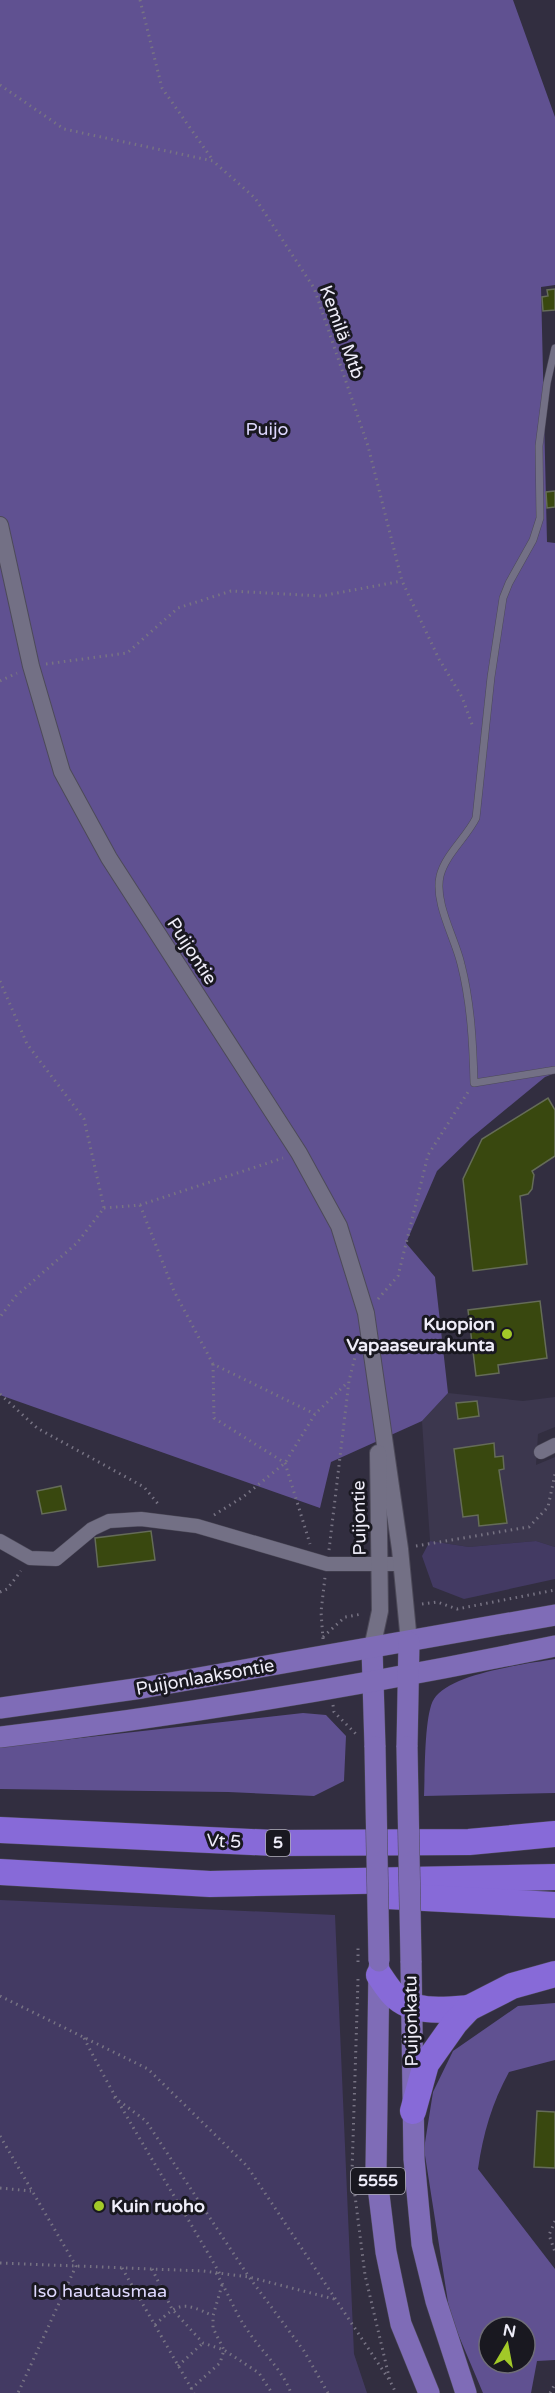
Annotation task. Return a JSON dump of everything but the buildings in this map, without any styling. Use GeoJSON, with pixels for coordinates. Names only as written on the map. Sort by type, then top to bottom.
{"type":"FeatureCollection","features":[{"type":"Feature","properties":{"kind":"highway","name":"Vt 5"},"geometry":{"type":"LineString","coordinates":[[0,1830],[274,1843],[469,1842],[555,1834]]}},
{"type":"Feature","properties":{"kind":"highway","name":"5"},"geometry":{"type":"LineString","coordinates":[[0,1872],[210,1884],[555,1876]]}},
{"type":"Feature","properties":{"kind":"highway"},"geometry":{"type":"LineString","coordinates":[[210,1884],[555,1905]]}},
{"type":"Feature","properties":{"kind":"highway"},"geometry":{"type":"LineString","coordinates":[[379,1968],[394,1996],[411,2006],[437,2011],[469,2008]]}},
{"type":"Feature","properties":{"kind":"highway"},"geometry":{"type":"LineString","coordinates":[[413,2111],[426,2064],[455,2023],[469,2008],[512,1986],[555,1974]]}},
{"type":"Feature","properties":{"kind":"main road","name":"Puijonlaaksontie"},"geometry":{"type":"LineString","coordinates":[[0,1708],[142,1688],[409,1642],[555,1614]]}},
{"type":"Feature","properties":{"kind":"main road","name":"Puijonkatu"},"geometry":{"type":"LineString","coordinates":[[409,1642],[407,1747],[414,2159],[422,2244],[436,2301],[466,2393]]}},
{"type":"Feature","properties":{"kind":"main road","name":"Puijonlaaksontie"},"geometry":{"type":"LineString","coordinates":[[0,1737],[142,1720],[408,1676],[555,1646]]}},
{"type":"Feature","properties":{"kind":"main road","name":"Puijonkatu"},"geometry":{"type":"LineString","coordinates":[[372,1648],[375,1681],[366,1742],[379,1968],[376,2170],[386,2252],[401,2325],[429,2393]]}},
{"type":"Feature","properties":{"kind":"street","name":"Puijontie"},"geometry":{"type":"LineString","coordinates":[[0,525],[31,666],[62,772],[109,858],[299,1153],[339,1226],[366,1313],[401,1556],[409,1642]]}},
{"type":"Feature","properties":{"kind":"street","name":"Puijontie"},"geometry":{"type":"LineString","coordinates":[[372,1648],[380,1611],[377,1387]]}},
{"type":"Feature","properties":{"kind":"street"},"geometry":{"type":"LineString","coordinates":[[541,1452],[555,1445]]}},
{"type":"Feature","properties":{"kind":"street"},"geometry":{"type":"LineString","coordinates":[[0,1541],[30,1558],[56,1559],[92,1529],[109,1521],[141,1519],[197,1526],[321,1562],[379,1564],[401,1556]]}},
{"type":"Feature","properties":{"kind":"lane"},"geometry":{"type":"LineString","coordinates":[[555,348],[547,383],[539,446],[540,518],[533,540],[503,598],[491,677],[476,818],[469,832],[446,861],[440,877],[439,894],[462,966],[473,1040],[474,1083],[555,1070]]}},
{"type":"Feature","properties":{"kind":"path"},"geometry":{"type":"LineString","coordinates":[[141,0],[162,88],[213,161]]}},
{"type":"Feature","properties":{"kind":"path","name":"Kemilä Mtb"},"geometry":{"type":"LineString","coordinates":[[0,85],[64,129],[213,161],[255,198],[314,288],[368,446],[402,581],[439,659],[462,697],[482,753]]}},
{"type":"Feature","properties":{"kind":"path"},"geometry":{"type":"LineString","coordinates":[[31,666],[127,653],[178,608],[231,591],[321,596],[402,581]]}},
{"type":"Feature","properties":{"kind":"path"},"geometry":{"type":"LineString","coordinates":[[0,981],[27,1044],[84,1119],[104,1208]]}},
{"type":"Feature","properties":{"kind":"path"},"geometry":{"type":"LineString","coordinates":[[366,1313],[398,1276],[428,1155],[474,1083]]}},
{"type":"Feature","properties":{"kind":"path"},"geometry":{"type":"LineString","coordinates":[[0,1317],[16,1296],[77,1243],[104,1208],[140,1205],[299,1153]]}},
{"type":"Feature","properties":{"kind":"path"},"geometry":{"type":"LineString","coordinates":[[140,1205],[174,1291],[213,1364],[214,1418],[285,1463],[321,1562]]}},
{"type":"Feature","properties":{"kind":"path"},"geometry":{"type":"LineString","coordinates":[[324,1646],[321,1562],[349,1381],[357,1347]]}},
{"type":"Feature","properties":{"kind":"path"},"geometry":{"type":"LineString","coordinates":[[213,1364],[315,1414]]}},
{"type":"Feature","properties":{"kind":"path"},"geometry":{"type":"LineString","coordinates":[[197,1526],[243,1497],[285,1463],[315,1414],[349,1381]]}},
{"type":"Feature","properties":{"kind":"path"},"geometry":{"type":"LineString","coordinates":[[0,1394],[37,1428],[144,1487],[173,1522]]}},
{"type":"Feature","properties":{"kind":"path"},"geometry":{"type":"LineString","coordinates":[[401,1556],[529,1527],[548,1507],[555,1474]]}},
{"type":"Feature","properties":{"kind":"path"},"geometry":{"type":"LineString","coordinates":[[0,1592],[8,1590],[30,1558]]}},
{"type":"Feature","properties":{"kind":"path"},"geometry":{"type":"LineString","coordinates":[[422,1604],[437,1602],[457,1609],[555,1590]]}},
{"type":"Feature","properties":{"kind":"path"},"geometry":{"type":"LineString","coordinates":[[323,1636],[345,1617],[363,1614]]}},
{"type":"Feature","properties":{"kind":"path"},"geometry":{"type":"LineString","coordinates":[[333,1705],[334,1712],[366,1742]]}},
{"type":"Feature","properties":{"kind":"path"},"geometry":{"type":"LineString","coordinates":[[0,1996],[148,2069],[247,2166],[390,2381]]}},
{"type":"Feature","properties":{"kind":"path"},"geometry":{"type":"LineString","coordinates":[[84,2036],[114,2097],[172,2189],[218,2274],[234,2310],[281,2373],[291,2393]]}},
{"type":"Feature","properties":{"kind":"path"},"geometry":{"type":"LineString","coordinates":[[114,2097],[146,2121],[249,2277],[304,2351],[328,2393]]}},
{"type":"Feature","properties":{"kind":"path"},"geometry":{"type":"LineString","coordinates":[[0,2136],[76,2266]]}},
{"type":"Feature","properties":{"kind":"path"},"geometry":{"type":"LineString","coordinates":[[0,2188],[32,2192]]}},
{"type":"Feature","properties":{"kind":"path"},"geometry":{"type":"LineString","coordinates":[[555,2221],[549,2235],[555,2252]]}},
{"type":"Feature","properties":{"kind":"path"},"geometry":{"type":"LineString","coordinates":[[0,2263],[152,2269],[249,2277],[334,2299]]}},
{"type":"Feature","properties":{"kind":"path"},"geometry":{"type":"LineString","coordinates":[[18,2393],[76,2266]]}},
{"type":"Feature","properties":{"kind":"path"},"geometry":{"type":"LineString","coordinates":[[122,2268],[193,2391],[220,2363],[224,2350],[213,2328],[213,2316],[223,2284]]}},
{"type":"Feature","properties":{"kind":"path"},"geometry":{"type":"LineString","coordinates":[[152,2269],[172,2309],[203,2343],[224,2350],[259,2373],[272,2393]]}},
{"type":"Feature","properties":{"kind":"path"},"geometry":{"type":"LineString","coordinates":[[154,2325],[172,2309],[192,2306],[213,2316]]}},
{"type":"Feature","properties":{"kind":"path"},"geometry":{"type":"LineString","coordinates":[[178,2366],[203,2343]]}},
{"type":"Feature","properties":{"kind":"path"},"geometry":{"type":"LineString","coordinates":[[550,2393],[555,2384]]}},
{"type":"Feature","properties":{"kind":"shaded area"},"geometry":{"type":"Polygon","coordinates":[[[448,1393],[523,1401],[555,1397],[555,1427],[538,1434],[536,1465],[555,1457],[555,1547],[536,1541],[469,1547],[430,1541],[422,1421],[448,1393]]]}},
{"type":"Feature","properties":{"kind":"green space","name":"Puijo"},"geometry":{"type":"Polygon","coordinates":[[[0,0],[513,0],[555,117],[555,285],[541,287],[547,542],[555,543],[555,1073],[545,1077],[471,1138],[437,1171],[406,1243],[435,1277],[448,1393],[422,1421],[331,1462],[320,1508],[0,1395],[0,0]]]}},
{"type":"Feature","properties":{"kind":"green space"},"geometry":{"type":"Polygon","coordinates":[[[430,1541],[469,1547],[536,1541],[555,1547],[555,1579],[464,1599],[433,1587],[422,1556],[430,1541]]]}},
{"type":"Feature","properties":{"kind":"green space"},"geometry":{"type":"Polygon","coordinates":[[[555,1659],[555,1793],[424,1796],[428,1718],[434,1699],[456,1682],[472,1676],[555,1659]]]}},
{"type":"Feature","properties":{"kind":"green space"},"geometry":{"type":"Polygon","coordinates":[[[303,1713],[326,1715],[346,1736],[344,1781],[314,1796],[228,1792],[0,1789],[0,1747],[303,1713]]]}},
{"type":"Feature","properties":{"kind":"green space","name":"Iso hautausmaa"},"geometry":{"type":"Polygon","coordinates":[[[0,1900],[335,1915],[354,2354],[367,2393],[0,2393],[0,1900]]]}},
{"type":"Feature","properties":{"kind":"green space"},"geometry":{"type":"Polygon","coordinates":[[[555,2003],[555,2060],[509,2072],[489,2119],[478,2169],[555,2269],[555,2360],[537,2361],[537,2315],[477,2315],[477,2375],[534,2375],[531,2393],[483,2393],[450,2315],[424,2149],[433,2092],[453,2051],[518,2006],[555,2003]]]}},
{"type":"Feature","properties":{"kind":"place","name":"Kuopion Vapaaseurakunta"},"geometry":{"type":"Point","coordinates":[507,1334]}},
{"type":"Feature","properties":{"kind":"place","name":"Kuin ruoho"},"geometry":{"type":"Point","coordinates":[99,2206]}}]}
